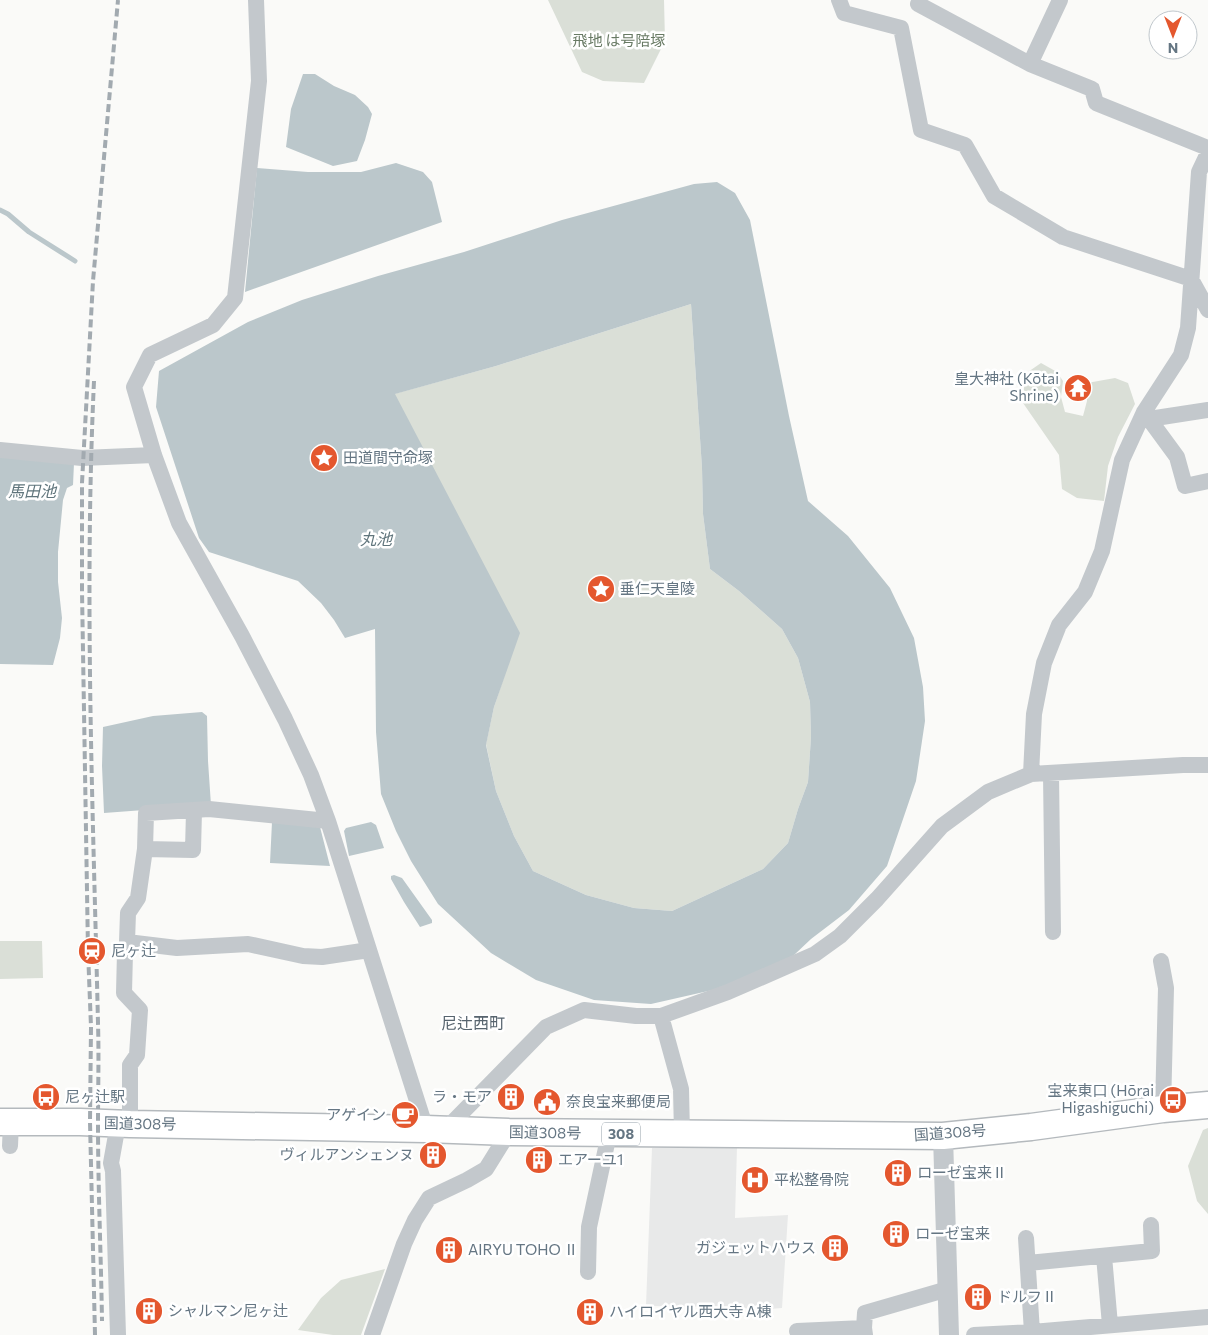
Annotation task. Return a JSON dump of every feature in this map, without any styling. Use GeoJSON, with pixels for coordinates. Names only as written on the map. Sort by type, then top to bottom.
{"type":"FeatureCollection","features":[{"type":"Feature","properties":{"kind":"highway","name":"国道308号"},"geometry":{"type":"LineString","coordinates":[[7,1130],[80,1122],[609,1134],[943,1136],[1208,1104]]}},
{"type":"Feature","properties":{"kind":"street"},"geometry":{"type":"LineString","coordinates":[[256,0],[259,81],[234,298],[213,325],[150,354],[134,387],[154,455],[179,523],[242,636],[285,719],[311,775],[328,821],[369,950],[435,1129],[546,1027],[584,1010],[636,1016],[661,1016],[728,992],[815,954],[840,936],[877,899],[942,826],[988,792],[1031,774],[1208,765]]}},
{"type":"Feature","properties":{"kind":"street"},"geometry":{"type":"LineString","coordinates":[[839,0],[844,13],[900,28],[920,130],[965,145],[994,196],[1063,237],[1192,279],[1208,310]]}},
{"type":"Feature","properties":{"kind":"street"},"geometry":{"type":"LineString","coordinates":[[1030,64],[1060,0]]}},
{"type":"Feature","properties":{"kind":"street"},"geometry":{"type":"LineString","coordinates":[[918,4],[1030,64],[1092,89],[1096,103],[1208,148]]}},
{"type":"Feature","properties":{"kind":"street"},"geometry":{"type":"LineString","coordinates":[[1031,774],[1034,714],[1044,664],[1059,625],[1085,592],[1102,551],[1122,460],[1181,354],[1188,328],[1203,190],[1199,172],[1208,152]]}},
{"type":"Feature","properties":{"kind":"street"},"geometry":{"type":"LineString","coordinates":[[1146,416],[1208,410]]}},
{"type":"Feature","properties":{"kind":"street"},"geometry":{"type":"LineString","coordinates":[[1146,416],[1177,457],[1185,486],[1208,481]]}},
{"type":"Feature","properties":{"kind":"street"},"geometry":{"type":"LineString","coordinates":[[0,450],[82,458],[154,455]]}},
{"type":"Feature","properties":{"kind":"street"},"geometry":{"type":"LineString","coordinates":[[1051,774],[1053,932]]}},
{"type":"Feature","properties":{"kind":"street"},"geometry":{"type":"LineString","coordinates":[[118,1335],[113,1171],[111,1163],[124,1124],[130,1065],[137,1055],[140,1010],[124,993],[125,952],[128,913],[138,898],[145,849],[146,813],[209,809],[328,821]]}},
{"type":"Feature","properties":{"kind":"street"},"geometry":{"type":"LineString","coordinates":[[145,849],[193,850],[194,810]]}},
{"type":"Feature","properties":{"kind":"street"},"geometry":{"type":"LineString","coordinates":[[127,942],[178,948],[248,944],[303,956],[322,957],[369,950]]}},
{"type":"Feature","properties":{"kind":"street"},"geometry":{"type":"LineString","coordinates":[[1161,961],[1166,988],[1163,1109]]}},
{"type":"Feature","properties":{"kind":"street"},"geometry":{"type":"LineString","coordinates":[[661,1016],[681,1089],[682,1134]]}},
{"type":"Feature","properties":{"kind":"street"},"geometry":{"type":"LineString","coordinates":[[372,1335],[404,1244],[415,1220],[429,1198],[486,1169],[508,1132]]}},
{"type":"Feature","properties":{"kind":"street"},"geometry":{"type":"LineString","coordinates":[[588,1272],[589,1227],[609,1134]]}},
{"type":"Feature","properties":{"kind":"street"},"geometry":{"type":"LineString","coordinates":[[943,1136],[950,1335]]}},
{"type":"Feature","properties":{"kind":"street"},"geometry":{"type":"LineString","coordinates":[[1028,1262],[1152,1251],[1151,1225]]}},
{"type":"Feature","properties":{"kind":"street"},"geometry":{"type":"LineString","coordinates":[[1026,1238],[1032,1332]]}},
{"type":"Feature","properties":{"kind":"street"},"geometry":{"type":"LineString","coordinates":[[1104,1256],[1110,1324]]}},
{"type":"Feature","properties":{"kind":"street"},"geometry":{"type":"LineString","coordinates":[[797,1331],[865,1331],[865,1313],[948,1289]]}},
{"type":"Feature","properties":{"kind":"street"},"geometry":{"type":"LineString","coordinates":[[974,1335],[1068,1332],[1110,1324],[1208,1317]]}},
{"type":"Feature","properties":{"kind":"shaded area"},"geometry":{"type":"Polygon","coordinates":[[[737,1147],[735,1218],[788,1215],[782,1308],[753,1310],[741,1307],[646,1306],[652,1148],[737,1147]]]}},
{"type":"Feature","properties":{"kind":"green space","name":"飛地 は号陪塚"},"geometry":{"type":"Polygon","coordinates":[[[548,0],[664,0],[665,41],[644,83],[603,81],[582,72],[548,0]]]}},
{"type":"Feature","properties":{"kind":"green space"},"geometry":{"type":"Polygon","coordinates":[[[691,304],[702,468],[703,514],[710,569],[739,591],[782,629],[798,658],[810,702],[811,737],[808,782],[788,843],[763,869],[672,911],[634,908],[586,895],[533,871],[514,836],[496,791],[486,744],[494,707],[505,674],[394,394],[496,366],[691,304]]]}},
{"type":"Feature","properties":{"kind":"green space"},"geometry":{"type":"Polygon","coordinates":[[[1041,363],[1057,372],[1063,381],[1061,397],[1065,412],[1083,416],[1087,401],[1087,383],[1115,378],[1128,383],[1135,404],[1118,437],[1108,466],[1104,501],[1077,498],[1062,489],[1059,455],[1023,403],[1025,374],[1041,363]]]}},
{"type":"Feature","properties":{"kind":"green space"},"geometry":{"type":"Polygon","coordinates":[[[324,446],[333,449],[336,458],[333,467],[324,470],[315,467],[312,458],[315,449],[324,446]]]}},
{"type":"Feature","properties":{"kind":"green space"},"geometry":{"type":"Polygon","coordinates":[[[0,941],[42,941],[43,978],[0,979],[0,941]]]}},
{"type":"Feature","properties":{"kind":"green space"},"geometry":{"type":"Polygon","coordinates":[[[1208,1128],[1208,1214],[1197,1201],[1188,1166],[1203,1130],[1208,1128]]]}},
{"type":"Feature","properties":{"kind":"green space"},"geometry":{"type":"Polygon","coordinates":[[[385,1269],[361,1335],[333,1335],[298,1330],[321,1298],[341,1280],[385,1269]]]}},
{"type":"Feature","properties":{"kind":"water"},"geometry":{"type":"Polygon","coordinates":[[[303,74],[315,74],[334,86],[355,95],[368,107],[372,114],[357,161],[333,166],[286,147],[291,109],[303,74]]]}},
{"type":"Feature","properties":{"kind":"water"},"geometry":{"type":"Polygon","coordinates":[[[396,163],[423,172],[432,182],[442,222],[245,292],[257,168],[308,172],[361,172],[396,163]]]}},
{"type":"Feature","properties":{"kind":"water","name":"丸池"},"geometry":{"type":"Polygon","coordinates":[[[717,182],[735,193],[750,220],[808,501],[848,536],[890,588],[914,638],[923,687],[925,721],[916,781],[887,866],[849,910],[811,939],[793,956],[717,989],[651,1004],[594,1000],[536,980],[491,953],[438,904],[411,861],[381,794],[376,732],[375,629],[345,638],[321,603],[298,581],[209,552],[199,538],[156,407],[159,371],[248,322],[302,300],[464,252],[562,220],[694,184],[717,182]],[[691,304],[496,366],[395,394],[520,633],[494,707],[486,745],[496,791],[514,836],[533,871],[586,895],[634,908],[672,911],[763,869],[788,843],[808,782],[811,737],[810,702],[798,658],[782,629],[739,591],[710,569],[703,514],[702,468],[691,304]],[[323,446],[315,451],[312,460],[320,470],[331,469],[337,460],[336,454],[332,448],[323,446]]]}},
{"type":"Feature","properties":{"kind":"water","name":"馬田池"},"geometry":{"type":"Polygon","coordinates":[[[0,453],[74,463],[73,485],[67,488],[63,500],[58,552],[58,582],[62,618],[60,638],[53,665],[0,664],[0,453]]]}},
{"type":"Feature","properties":{"kind":"water"},"geometry":{"type":"Polygon","coordinates":[[[202,712],[207,716],[211,805],[104,813],[103,727],[153,716],[202,712]]]}},
{"type":"Feature","properties":{"kind":"water"},"geometry":{"type":"Polygon","coordinates":[[[272,822],[320,827],[330,866],[270,863],[272,822]]]}},
{"type":"Feature","properties":{"kind":"water"},"geometry":{"type":"Polygon","coordinates":[[[371,822],[376,825],[384,848],[349,856],[344,831],[346,828],[371,822]]]}},
{"type":"Feature","properties":{"kind":"water"},"geometry":{"type":"Polygon","coordinates":[[[394,875],[402,878],[432,920],[432,923],[420,927],[391,879],[391,876],[394,875]]]}},
{"type":"Feature","properties":{"kind":"waterway"},"geometry":{"type":"LineString","coordinates":[[0,210],[8,214],[29,232],[75,261]]}},
{"type":"Feature","properties":{"kind":"railway"},"geometry":{"type":"LineString","coordinates":[[95,1335],[90,1122],[91,1027],[82,591],[82,483],[93,281],[118,0]]}},
{"type":"Feature","properties":{"kind":"railway"},"geometry":{"type":"LineString","coordinates":[[94,381],[91,461],[90,622],[102,1321]]}},
{"type":"Feature","properties":{"kind":"place","name":"皇大神社 (Kōtai Shrine)"},"geometry":{"type":"Point","coordinates":[1078,388]}},
{"type":"Feature","properties":{"kind":"place","name":"田道間守命塚"},"geometry":{"type":"Point","coordinates":[324,458]}},
{"type":"Feature","properties":{"kind":"place","name":"垂仁天皇陵"},"geometry":{"type":"Point","coordinates":[601,589]}},
{"type":"Feature","properties":{"kind":"place","name":"尼ヶ辻"},"geometry":{"type":"Point","coordinates":[92,951]}},
{"type":"Feature","properties":{"kind":"place","name":"尼ヶ辻駅"},"geometry":{"type":"Point","coordinates":[46,1097]}},
{"type":"Feature","properties":{"kind":"place","name":"ラ・モア"},"geometry":{"type":"Point","coordinates":[511,1097]}},
{"type":"Feature","properties":{"kind":"place","name":"宝来東口 (Hōrai Higashiguchi)"},"geometry":{"type":"Point","coordinates":[1173,1100]}},
{"type":"Feature","properties":{"kind":"place","name":"奈良宝来郵便局"},"geometry":{"type":"Point","coordinates":[547,1102]}},
{"type":"Feature","properties":{"kind":"place","name":"アゲイン"},"geometry":{"type":"Point","coordinates":[405,1115]}},
{"type":"Feature","properties":{"kind":"place","name":"ヴィルアンシェンヌ"},"geometry":{"type":"Point","coordinates":[433,1155]}},
{"type":"Feature","properties":{"kind":"place","name":"エアーユ1"},"geometry":{"type":"Point","coordinates":[539,1160]}},
{"type":"Feature","properties":{"kind":"place","name":"ローゼ宝来Ⅱ"},"geometry":{"type":"Point","coordinates":[898,1173]}},
{"type":"Feature","properties":{"kind":"place","name":"平松整骨院"},"geometry":{"type":"Point","coordinates":[755,1180]}},
{"type":"Feature","properties":{"kind":"place","name":"ローゼ宝来"},"geometry":{"type":"Point","coordinates":[896,1234]}},
{"type":"Feature","properties":{"kind":"place","name":"ガジェットハウス"},"geometry":{"type":"Point","coordinates":[835,1248]}},
{"type":"Feature","properties":{"kind":"place","name":"AIRYU TOHO Ⅱ"},"geometry":{"type":"Point","coordinates":[449,1250]}},
{"type":"Feature","properties":{"kind":"place","name":"ドルフⅡ"},"geometry":{"type":"Point","coordinates":[978,1297]}},
{"type":"Feature","properties":{"kind":"place","name":"シャルマン尼ヶ辻"},"geometry":{"type":"Point","coordinates":[149,1311]}},
{"type":"Feature","properties":{"kind":"place","name":"ハイロイヤル西大寺 A棟"},"geometry":{"type":"Point","coordinates":[590,1312]}},
{"type":"Feature","properties":{"kind":"district","name":"尼辻西町"},"geometry":{"type":"Point","coordinates":[473,1023]}}]}
